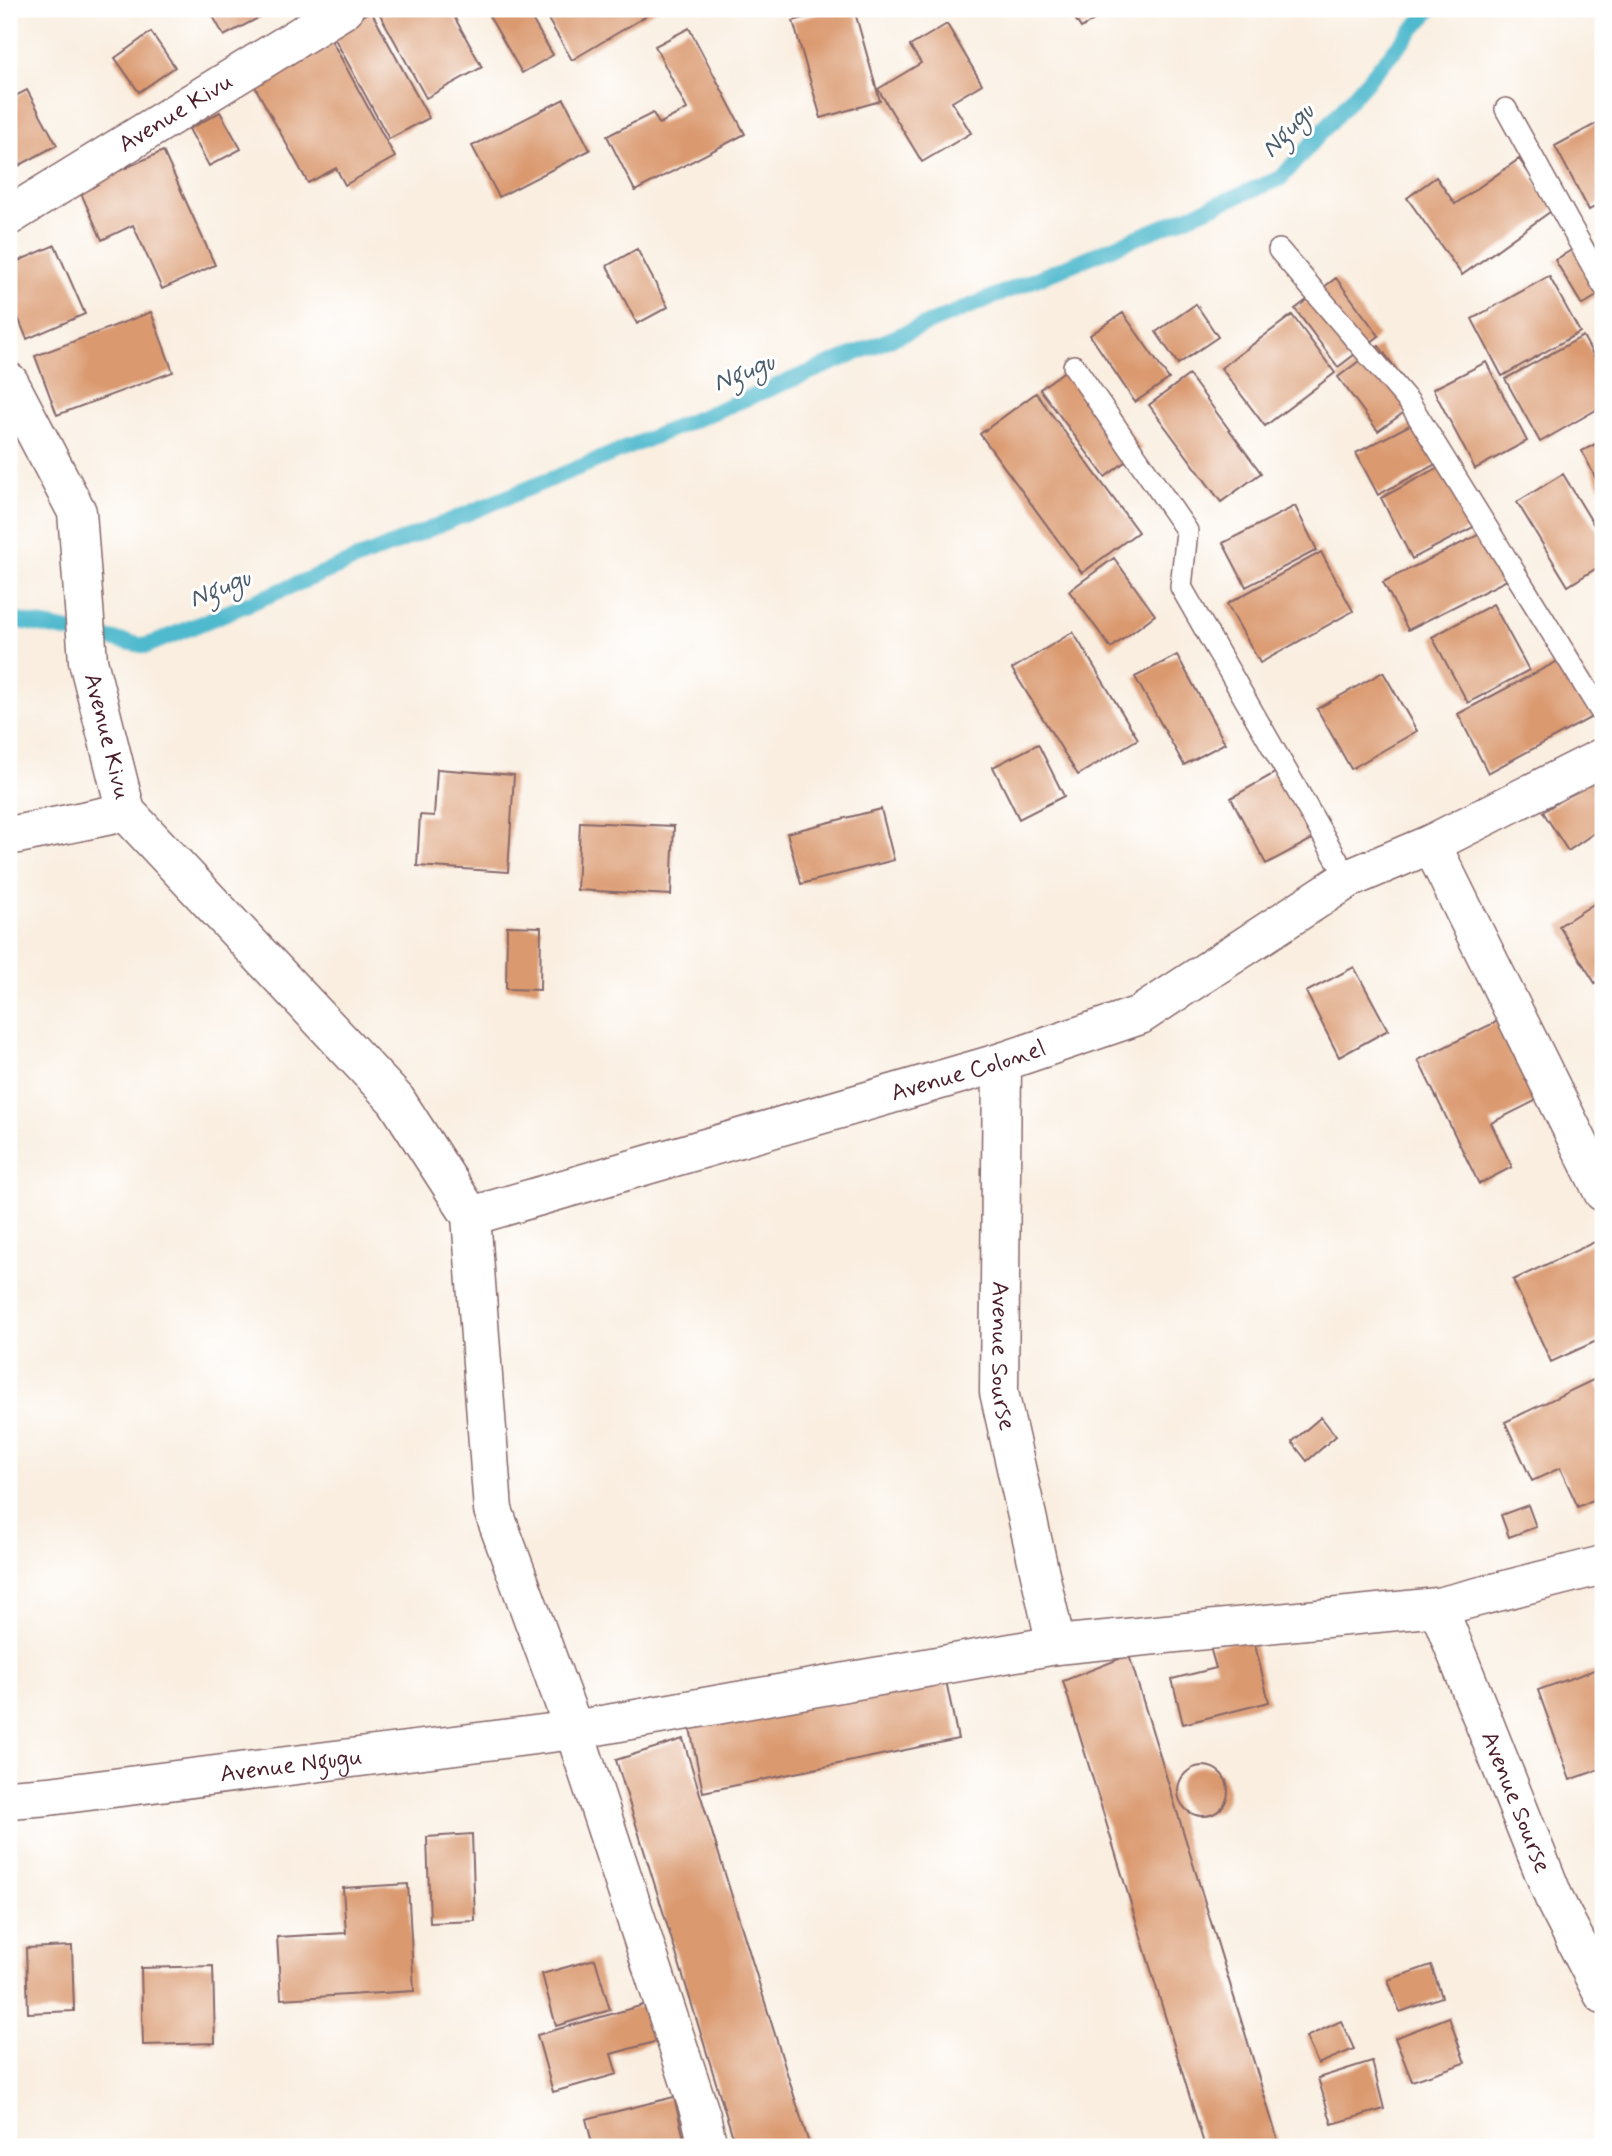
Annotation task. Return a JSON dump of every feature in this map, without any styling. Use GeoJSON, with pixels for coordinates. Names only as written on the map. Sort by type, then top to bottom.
{"type":"FeatureCollection","features":[{"type":"Feature","properties":{"kind":"street","name":"Avenue Kivu"},"geometry":{"type":"LineString","coordinates":[[9,216],[344,9]]}},
{"type":"Feature","properties":{"kind":"street","name":"Avenue Kivu"},"geometry":{"type":"LineString","coordinates":[[9,382],[77,512],[88,661],[126,812]]}},
{"type":"Feature","properties":{"kind":"street","name":"Avenue Colonel"},"geometry":{"type":"LineString","coordinates":[[471,1216],[1002,1062],[1140,1015],[1348,879],[1431,844],[1603,757]]}},
{"type":"Feature","properties":{"kind":"street"},"geometry":{"type":"LineString","coordinates":[[9,836],[126,812],[396,1100],[471,1216],[493,1510],[574,1730],[701,2116],[708,2147]]}},
{"type":"Feature","properties":{"kind":"street"},"geometry":{"type":"LineString","coordinates":[[1431,844],[1603,1192]]}},
{"type":"Feature","properties":{"kind":"street","name":"Avenue Sourse"},"geometry":{"type":"LineString","coordinates":[[1002,1062],[999,1392],[1056,1645]]}},
{"type":"Feature","properties":{"kind":"street","name":"Avenue Ngugu"},"geometry":{"type":"LineString","coordinates":[[9,1799],[574,1730],[1056,1645],[1438,1607],[1603,1566]]}},
{"type":"Feature","properties":{"kind":"street","name":"Avenue Sourse"},"geometry":{"type":"LineString","coordinates":[[1438,1607],[1556,1903],[1603,1994]]}},
{"type":"Feature","properties":{"kind":"lane"},"geometry":{"type":"LineString","coordinates":[[1506,109],[1603,285]]}},
{"type":"Feature","properties":{"kind":"lane"},"geometry":{"type":"LineString","coordinates":[[1279,250],[1409,402],[1603,715]]}},
{"type":"Feature","properties":{"kind":"lane"},"geometry":{"type":"LineString","coordinates":[[1074,366],[1187,531],[1181,587],[1348,879]]}},
{"type":"Feature","properties":{"kind":"building"},"geometry":{"type":"Polygon","coordinates":[[[209,9],[256,9],[260,17],[224,36],[209,9]]]}},
{"type":"Feature","properties":{"kind":"building"},"geometry":{"type":"Polygon","coordinates":[[[377,9],[450,9],[482,67],[426,98],[377,9]]]}},
{"type":"Feature","properties":{"kind":"building"},"geometry":{"type":"Polygon","coordinates":[[[502,9],[526,9],[553,55],[522,73],[489,16],[502,9]]]}},
{"type":"Feature","properties":{"kind":"building"},"geometry":{"type":"Polygon","coordinates":[[[542,9],[658,9],[572,60],[542,9]]]}},
{"type":"Feature","properties":{"kind":"building"},"geometry":{"type":"Polygon","coordinates":[[[835,9],[854,9],[880,101],[821,118],[793,21],[835,9]]]}},
{"type":"Feature","properties":{"kind":"building"},"geometry":{"type":"Polygon","coordinates":[[[1069,9],[1111,9],[1081,28],[1069,9]]]}},
{"type":"Feature","properties":{"kind":"building"},"geometry":{"type":"Polygon","coordinates":[[[371,11],[429,118],[389,139],[331,32],[371,11]]]}},
{"type":"Feature","properties":{"kind":"building"},"geometry":{"type":"Polygon","coordinates":[[[947,24],[982,84],[952,102],[971,133],[922,162],[878,89],[921,63],[910,46],[947,24]]]}},
{"type":"Feature","properties":{"kind":"building"},"geometry":{"type":"Polygon","coordinates":[[[689,28],[745,134],[635,191],[607,136],[653,113],[659,124],[687,109],[655,46],[689,28]]]}},
{"type":"Feature","properties":{"kind":"building"},"geometry":{"type":"Polygon","coordinates":[[[151,32],[175,67],[139,92],[115,58],[151,32]]]}},
{"type":"Feature","properties":{"kind":"building"},"geometry":{"type":"Polygon","coordinates":[[[328,34],[395,157],[345,185],[336,168],[308,183],[249,76],[328,34]]]}},
{"type":"Feature","properties":{"kind":"building"},"geometry":{"type":"Polygon","coordinates":[[[27,90],[57,145],[9,171],[9,99],[27,90]]]}},
{"type":"Feature","properties":{"kind":"building"},"geometry":{"type":"Polygon","coordinates":[[[564,99],[590,150],[499,197],[472,146],[564,99]]]}},
{"type":"Feature","properties":{"kind":"building"},"geometry":{"type":"Polygon","coordinates":[[[220,112],[241,149],[209,166],[189,129],[220,112]]]}},
{"type":"Feature","properties":{"kind":"building"},"geometry":{"type":"Polygon","coordinates":[[[1603,120],[1603,202],[1589,210],[1555,146],[1603,120]]]}},
{"type":"Feature","properties":{"kind":"building"},"geometry":{"type":"Polygon","coordinates":[[[163,151],[215,265],[162,289],[133,225],[102,240],[79,189],[163,151]]]}},
{"type":"Feature","properties":{"kind":"building"},"geometry":{"type":"Polygon","coordinates":[[[1519,159],[1554,209],[1462,275],[1407,198],[1436,177],[1455,204],[1519,159]]]}},
{"type":"Feature","properties":{"kind":"building"},"geometry":{"type":"Polygon","coordinates":[[[1590,239],[1603,261],[1603,292],[1582,305],[1555,260],[1590,239]]]}},
{"type":"Feature","properties":{"kind":"building"},"geometry":{"type":"Polygon","coordinates":[[[55,245],[85,314],[27,339],[9,296],[9,265],[55,245]]]}},
{"type":"Feature","properties":{"kind":"building"},"geometry":{"type":"Polygon","coordinates":[[[637,249],[668,307],[637,324],[607,266],[637,249]]]}},
{"type":"Feature","properties":{"kind":"building"},"geometry":{"type":"Polygon","coordinates":[[[1549,276],[1580,332],[1502,376],[1472,319],[1549,276]]]}},
{"type":"Feature","properties":{"kind":"building"},"geometry":{"type":"Polygon","coordinates":[[[1336,278],[1379,336],[1338,367],[1295,309],[1336,278]]]}},
{"type":"Feature","properties":{"kind":"building"},"geometry":{"type":"Polygon","coordinates":[[[1196,304],[1218,337],[1178,364],[1156,332],[1196,304]]]}},
{"type":"Feature","properties":{"kind":"building"},"geometry":{"type":"Polygon","coordinates":[[[151,312],[173,372],[57,415],[35,356],[151,312]]]}},
{"type":"Feature","properties":{"kind":"building"},"geometry":{"type":"Polygon","coordinates":[[[1123,313],[1169,379],[1135,402],[1090,335],[1123,313]]]}},
{"type":"Feature","properties":{"kind":"building"},"geometry":{"type":"Polygon","coordinates":[[[1292,315],[1335,373],[1265,426],[1221,368],[1292,315]]]}},
{"type":"Feature","properties":{"kind":"building"},"geometry":{"type":"Polygon","coordinates":[[[1583,336],[1603,373],[1603,406],[1540,442],[1505,379],[1583,336]]]}},
{"type":"Feature","properties":{"kind":"building"},"geometry":{"type":"Polygon","coordinates":[[[1379,346],[1420,401],[1378,431],[1338,377],[1379,346]]]}},
{"type":"Feature","properties":{"kind":"building"},"geometry":{"type":"Polygon","coordinates":[[[1077,362],[1142,449],[1105,477],[1040,389],[1077,362]]]}},
{"type":"Feature","properties":{"kind":"building"},"geometry":{"type":"Polygon","coordinates":[[[1486,362],[1527,441],[1475,469],[1433,389],[1486,362]]]}},
{"type":"Feature","properties":{"kind":"building"},"geometry":{"type":"Polygon","coordinates":[[[1189,375],[1261,473],[1221,502],[1149,405],[1189,375]]]}},
{"type":"Feature","properties":{"kind":"building"},"geometry":{"type":"Polygon","coordinates":[[[1036,393],[1138,532],[1082,573],[980,434],[1036,393]]]}},
{"type":"Feature","properties":{"kind":"building"},"geometry":{"type":"Polygon","coordinates":[[[1425,417],[1447,458],[1378,495],[1356,453],[1425,417]]]}},
{"type":"Feature","properties":{"kind":"building"},"geometry":{"type":"Polygon","coordinates":[[[1603,440],[1603,493],[1582,451],[1603,440]]]}},
{"type":"Feature","properties":{"kind":"building"},"geometry":{"type":"Polygon","coordinates":[[[1450,461],[1483,522],[1412,559],[1381,498],[1450,461]]]}},
{"type":"Feature","properties":{"kind":"building"},"geometry":{"type":"Polygon","coordinates":[[[1563,474],[1603,540],[1603,564],[1568,586],[1517,502],[1563,474]]]}},
{"type":"Feature","properties":{"kind":"building"},"geometry":{"type":"Polygon","coordinates":[[[1295,506],[1317,550],[1246,587],[1223,543],[1295,506]]]}},
{"type":"Feature","properties":{"kind":"building"},"geometry":{"type":"Polygon","coordinates":[[[1488,530],[1513,577],[1408,630],[1383,582],[1488,530]]]}},
{"type":"Feature","properties":{"kind":"building"},"geometry":{"type":"Polygon","coordinates":[[[1321,552],[1353,611],[1260,663],[1227,604],[1321,552]]]}},
{"type":"Feature","properties":{"kind":"building"},"geometry":{"type":"Polygon","coordinates":[[[1114,558],[1155,615],[1111,648],[1069,591],[1114,558]]]}},
{"type":"Feature","properties":{"kind":"building"},"geometry":{"type":"Polygon","coordinates":[[[1493,604],[1529,670],[1468,703],[1432,637],[1493,604]]]}},
{"type":"Feature","properties":{"kind":"building"},"geometry":{"type":"Polygon","coordinates":[[[1073,632],[1138,739],[1078,775],[1012,669],[1073,632]]]}},
{"type":"Feature","properties":{"kind":"building"},"geometry":{"type":"Polygon","coordinates":[[[1573,653],[1603,711],[1488,773],[1458,714],[1573,653]]]}},
{"type":"Feature","properties":{"kind":"building"},"geometry":{"type":"Polygon","coordinates":[[[1177,655],[1225,743],[1184,765],[1135,677],[1177,655]]]}},
{"type":"Feature","properties":{"kind":"building"},"geometry":{"type":"Polygon","coordinates":[[[1383,672],[1417,731],[1351,769],[1317,709],[1383,672]]]}},
{"type":"Feature","properties":{"kind":"building"},"geometry":{"type":"Polygon","coordinates":[[[1038,744],[1064,796],[1019,819],[993,767],[1038,744]]]}},
{"type":"Feature","properties":{"kind":"building"},"geometry":{"type":"Polygon","coordinates":[[[437,769],[514,775],[508,872],[417,866],[420,815],[434,816],[437,769]]]}},
{"type":"Feature","properties":{"kind":"building"},"geometry":{"type":"Polygon","coordinates":[[[1280,770],[1316,837],[1266,864],[1231,798],[1280,770]]]}},
{"type":"Feature","properties":{"kind":"building"},"geometry":{"type":"Polygon","coordinates":[[[1601,773],[1603,827],[1568,851],[1543,812],[1601,773]]]}},
{"type":"Feature","properties":{"kind":"building"},"geometry":{"type":"Polygon","coordinates":[[[881,809],[894,860],[801,884],[787,833],[881,809]]]}},
{"type":"Feature","properties":{"kind":"building"},"geometry":{"type":"Polygon","coordinates":[[[580,822],[674,826],[671,895],[577,890],[580,822]]]}},
{"type":"Feature","properties":{"kind":"building"},"geometry":{"type":"Polygon","coordinates":[[[1603,898],[1603,978],[1595,983],[1559,926],[1603,898]]]}},
{"type":"Feature","properties":{"kind":"building"},"geometry":{"type":"Polygon","coordinates":[[[507,926],[541,927],[540,990],[506,989],[507,926]]]}},
{"type":"Feature","properties":{"kind":"building"},"geometry":{"type":"Polygon","coordinates":[[[1354,967],[1388,1030],[1339,1057],[1306,992],[1354,967]]]}},
{"type":"Feature","properties":{"kind":"building"},"geometry":{"type":"Polygon","coordinates":[[[1508,1016],[1547,1095],[1491,1123],[1512,1167],[1479,1184],[1418,1060],[1508,1016]]]}},
{"type":"Feature","properties":{"kind":"building"},"geometry":{"type":"Polygon","coordinates":[[[1603,1238],[1603,1338],[1551,1362],[1513,1280],[1603,1238]]]}},
{"type":"Feature","properties":{"kind":"building"},"geometry":{"type":"Polygon","coordinates":[[[1595,1379],[1603,1396],[1603,1495],[1578,1507],[1560,1468],[1532,1481],[1505,1422],[1595,1379]]]}},
{"type":"Feature","properties":{"kind":"building"},"geometry":{"type":"Polygon","coordinates":[[[1321,1417],[1336,1436],[1307,1461],[1292,1442],[1321,1417]]]}},
{"type":"Feature","properties":{"kind":"building"},"geometry":{"type":"Polygon","coordinates":[[[1528,1505],[1536,1527],[1509,1537],[1501,1515],[1528,1505]]]}},
{"type":"Feature","properties":{"kind":"building"},"geometry":{"type":"Polygon","coordinates":[[[1253,1637],[1269,1702],[1183,1724],[1172,1679],[1216,1668],[1210,1647],[1253,1637]]]}},
{"type":"Feature","properties":{"kind":"building"},"geometry":{"type":"Polygon","coordinates":[[[1129,1655],[1280,2147],[1205,2147],[1063,1681],[1129,1655]]]}},
{"type":"Feature","properties":{"kind":"building"},"geometry":{"type":"Polygon","coordinates":[[[1603,1667],[1603,1768],[1570,1780],[1538,1690],[1603,1667]]]}},
{"type":"Feature","properties":{"kind":"building"},"geometry":{"type":"Polygon","coordinates":[[[944,1671],[958,1739],[703,1792],[689,1723],[944,1671]]]}},
{"type":"Feature","properties":{"kind":"building"},"geometry":{"type":"Polygon","coordinates":[[[683,1739],[810,2147],[736,2147],[616,1760],[683,1739]]]}},
{"type":"Feature","properties":{"kind":"building"},"geometry":{"type":"Polygon","coordinates":[[[1203,1766],[1221,1773],[1228,1791],[1221,1809],[1203,1816],[1185,1809],[1178,1791],[1185,1773],[1203,1766]]]}},
{"type":"Feature","properties":{"kind":"building"},"geometry":{"type":"Polygon","coordinates":[[[472,1834],[475,1921],[430,1923],[427,1837],[472,1834]]]}},
{"type":"Feature","properties":{"kind":"building"},"geometry":{"type":"Polygon","coordinates":[[[408,1884],[414,1991],[281,1999],[277,1937],[346,1933],[343,1888],[408,1884]]]}},
{"type":"Feature","properties":{"kind":"building"},"geometry":{"type":"Polygon","coordinates":[[[72,1946],[74,2011],[28,2013],[26,1948],[72,1946]]]}},
{"type":"Feature","properties":{"kind":"building"},"geometry":{"type":"Polygon","coordinates":[[[595,1959],[610,2010],[556,2026],[542,1974],[595,1959]]]}},
{"type":"Feature","properties":{"kind":"building"},"geometry":{"type":"Polygon","coordinates":[[[1431,1965],[1442,1997],[1400,2012],[1388,1980],[1431,1965]]]}},
{"type":"Feature","properties":{"kind":"building"},"geometry":{"type":"Polygon","coordinates":[[[213,1966],[215,2043],[143,2045],[141,1968],[213,1966]]]}},
{"type":"Feature","properties":{"kind":"building"},"geometry":{"type":"Polygon","coordinates":[[[647,2004],[658,2041],[611,2054],[617,2074],[553,2092],[537,2035],[647,2004]]]}},
{"type":"Feature","properties":{"kind":"building"},"geometry":{"type":"Polygon","coordinates":[[[1449,2017],[1465,2063],[1412,2081],[1395,2038],[1449,2017]]]}},
{"type":"Feature","properties":{"kind":"building"},"geometry":{"type":"Polygon","coordinates":[[[1341,2021],[1354,2049],[1318,2064],[1306,2037],[1341,2021]]]}},
{"type":"Feature","properties":{"kind":"building"},"geometry":{"type":"Polygon","coordinates":[[[1372,2061],[1384,2109],[1332,2124],[1318,2078],[1372,2061]]]}},
{"type":"Feature","properties":{"kind":"building"},"geometry":{"type":"Polygon","coordinates":[[[674,2097],[686,2147],[593,2147],[586,2119],[674,2097]]]}},
{"type":"Feature","properties":{"kind":"waterway","name":"Ngugu"},"geometry":{"type":"LineString","coordinates":[[9,619],[146,646],[1281,178],[1431,9]]}}]}
